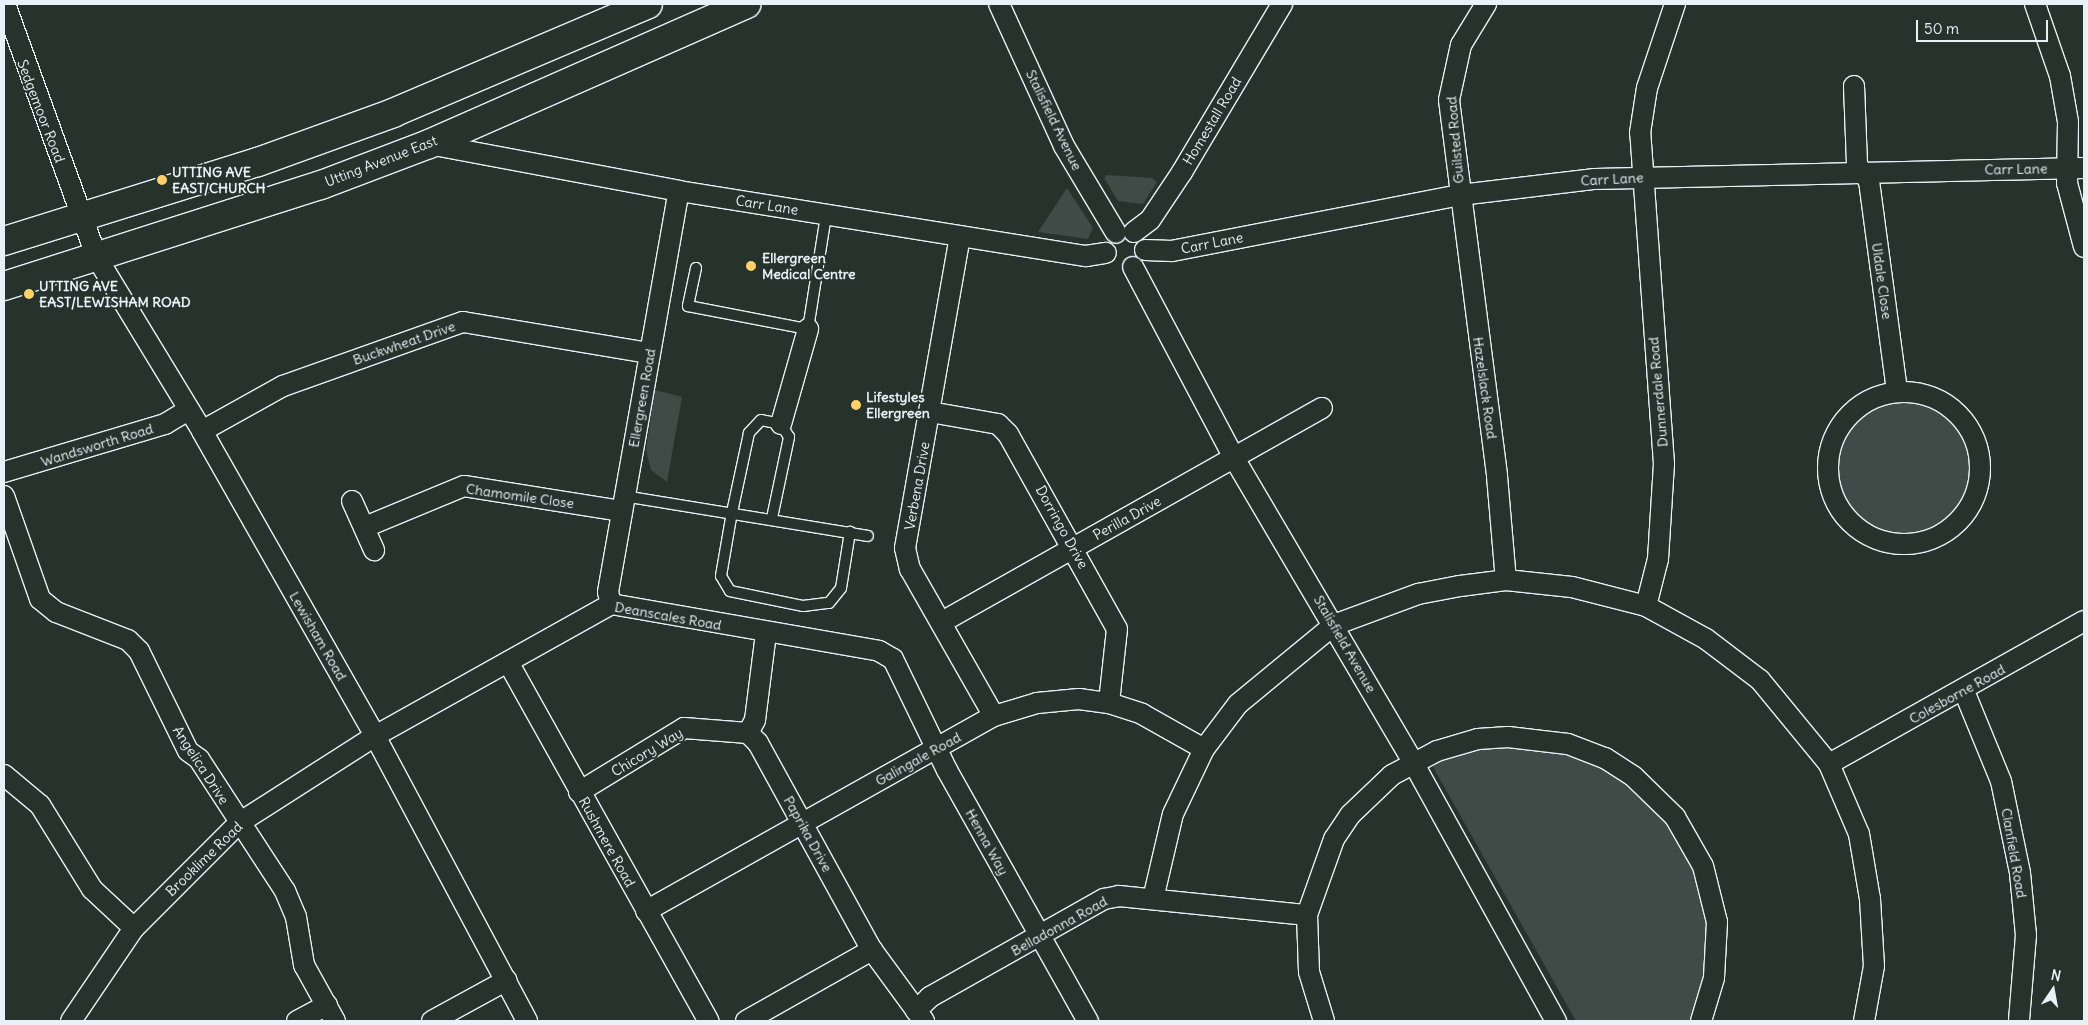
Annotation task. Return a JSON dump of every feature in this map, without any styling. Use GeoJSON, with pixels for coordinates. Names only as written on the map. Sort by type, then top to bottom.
{"type":"FeatureCollection","features":[{"type":"Feature","properties":{"kind":"street","name":"Sedgemoor Road"},"geometry":{"type":"LineString","coordinates":[[5,4],[12,56],[97,258]]}},
{"type":"Feature","properties":{"kind":"street"},"geometry":{"type":"LineString","coordinates":[[4,241],[258,162],[393,113],[648,4]]}},
{"type":"Feature","properties":{"kind":"street","name":"Utting Avenue East"},"geometry":{"type":"LineString","coordinates":[[4,286],[97,258],[321,185],[429,144],[746,4]]}},
{"type":"Feature","properties":{"kind":"street","name":"Stalisfield Avenue"},"geometry":{"type":"LineString","coordinates":[[999,4],[1064,146],[1125,232],[1145,250]]}},
{"type":"Feature","properties":{"kind":"street","name":"Homestall Road"},"geometry":{"type":"LineString","coordinates":[[1125,232],[1150,220],[1182,172],[1282,4]]}},
{"type":"Feature","properties":{"kind":"street","name":"Guilsted Road"},"geometry":{"type":"LineString","coordinates":[[1460,195],[1449,100],[1453,70],[1461,45],[1486,4]]}},
{"type":"Feature","properties":{"kind":"street","name":"Dunnerdale Road"},"geometry":{"type":"LineString","coordinates":[[1646,606],[1658,559],[1664,464],[1640,132],[1647,88],[1675,4]]}},
{"type":"Feature","properties":{"kind":"street"},"geometry":{"type":"LineString","coordinates":[[2035,4],[2060,76],[2076,168],[2067,182],[2084,247]]}},
{"type":"Feature","properties":{"kind":"street","name":"Uldale Close"},"geometry":{"type":"LineString","coordinates":[[1854,86],[1857,165],[1868,181],[1897,392]]}},
{"type":"Feature","properties":{"kind":"street","name":"Carr Lane"},"geometry":{"type":"LineString","coordinates":[[429,144],[679,191],[826,215],[1086,256],[1106,253]]}},
{"type":"Feature","properties":{"kind":"street","name":"Carr Lane"},"geometry":{"type":"LineString","coordinates":[[1145,250],[1172,251],[1460,195],[1643,177],[2076,168]]}},
{"type":"Feature","properties":{"kind":"street","name":"Ellergreen Road"},"geometry":{"type":"LineString","coordinates":[[611,604],[608,592],[679,191]]}},
{"type":"Feature","properties":{"kind":"street","name":"Hazelslack Road"},"geometry":{"type":"LineString","coordinates":[[1460,195],[1497,476],[1506,580]]}},
{"type":"Feature","properties":{"kind":"street"},"geometry":{"type":"LineString","coordinates":[[1125,232],[1108,242],[1106,253],[1119,268],[1133,268],[1145,250]]}},
{"type":"Feature","properties":{"kind":"street","name":"Verbena Drive"},"geometry":{"type":"LineString","coordinates":[[960,236],[906,548],[910,569],[994,716]]}},
{"type":"Feature","properties":{"kind":"street","name":"Lewisham Road"},"geometry":{"type":"LineString","coordinates":[[97,258],[187,411],[202,431],[375,736],[507,980],[527,1021]]}},
{"type":"Feature","properties":{"kind":"street","name":"Stalisfield Avenue"},"geometry":{"type":"LineString","coordinates":[[1133,268],[1234,458],[1334,624],[1556,1021]]}},
{"type":"Feature","properties":{"kind":"street","name":"Buckwheat Drive"},"geometry":{"type":"LineString","coordinates":[[202,431],[282,386],[463,322],[650,353]]}},
{"type":"Feature","properties":{"kind":"street"},"geometry":{"type":"LineString","coordinates":[[781,424],[808,329]]}},
{"type":"Feature","properties":{"kind":"street"},"geometry":{"type":"LineString","coordinates":[[1897,392],[1928,396],[1952,408],[1968,426],[1980,467],[1976,493],[1952,528],[1930,540],[1904,544],[1875,538],[1852,524],[1837,504],[1828,479],[1829,451],[1840,426],[1875,397],[1897,392]]}},
{"type":"Feature","properties":{"kind":"street","name":"Perilla Drive"},"geometry":{"type":"LineString","coordinates":[[942,622],[1322,408]]}},
{"type":"Feature","properties":{"kind":"street","name":"Wandsworth Road"},"geometry":{"type":"LineString","coordinates":[[4,472],[165,424],[187,411]]}},
{"type":"Feature","properties":{"kind":"street","name":"Dorringo Drive"},"geometry":{"type":"LineString","coordinates":[[930,412],[998,424],[1008,434],[1074,548],[1117,629],[1109,703]]}},
{"type":"Feature","properties":{"kind":"street","name":"Chamomile Close"},"geometry":{"type":"LineString","coordinates":[[365,527],[464,486],[623,503]]}},
{"type":"Feature","properties":{"kind":"street","name":"Angelica Drive"},"geometry":{"type":"LineString","coordinates":[[4,496],[40,600],[56,612],[128,640],[139,651],[188,751],[198,759],[285,890],[296,917],[304,965],[331,1013]]}},
{"type":"Feature","properties":{"kind":"street"},"geometry":{"type":"LineString","coordinates":[[352,501],[374,550]]}},
{"type":"Feature","properties":{"kind":"street"},"geometry":{"type":"LineString","coordinates":[[1153,899],[1172,814],[1204,749],[1238,704],[1334,624],[1418,594],[1506,580],[1572,587],[1646,606],[1706,639],[1760,680],[1829,764],[1859,834],[1870,899],[1874,966],[1864,1021]]}},
{"type":"Feature","properties":{"kind":"street","name":"Deanscales Road"},"geometry":{"type":"LineString","coordinates":[[375,736],[611,604],[766,633],[879,651],[893,659],[939,747]]}},
{"type":"Feature","properties":{"kind":"street","name":"Colesborne Road"},"geometry":{"type":"LineString","coordinates":[[1829,764],[1964,691],[2084,621]]}},
{"type":"Feature","properties":{"kind":"street"},"geometry":{"type":"LineString","coordinates":[[748,733],[755,720],[766,633]]}},
{"type":"Feature","properties":{"kind":"street","name":"Rushmere Road"},"geometry":{"type":"LineString","coordinates":[[508,662],[709,1021]]}},
{"type":"Feature","properties":{"kind":"street","name":"Clanfield Road"},"geometry":{"type":"LineString","coordinates":[[1964,691],[2001,781],[2020,873],[2026,935],[2019,1021]]}},
{"type":"Feature","properties":{"kind":"street","name":"Galingale Road"},"geometry":{"type":"LineString","coordinates":[[646,911],[994,716],[1037,703],[1079,700],[1109,703],[1142,714],[1204,749]]}},
{"type":"Feature","properties":{"kind":"street","name":"Chicory Way"},"geometry":{"type":"LineString","coordinates":[[580,792],[684,728],[748,733]]}},
{"type":"Feature","properties":{"kind":"street","name":"Paprika Drive"},"geometry":{"type":"LineString","coordinates":[[748,733],[802,824],[872,950],[920,1016]]}},
{"type":"Feature","properties":{"kind":"street","name":"Brooklime Road"},"geometry":{"type":"LineString","coordinates":[[70,1021],[134,928],[240,823],[375,736]]}},
{"type":"Feature","properties":{"kind":"street"},"geometry":{"type":"LineString","coordinates":[[1324,1021],[1308,972],[1307,915],[1323,861],[1350,815],[1392,774],[1414,764],[1478,739],[1538,738],[1605,758],[1658,798],[1688,838],[1703,866],[1717,922],[1714,978],[1701,1021]]}},
{"type":"Feature","properties":{"kind":"street","name":"Henna Way"},"geometry":{"type":"LineString","coordinates":[[939,747],[947,770],[1088,1021]]}},
{"type":"Feature","properties":{"kind":"street"},"geometry":{"type":"LineString","coordinates":[[4,775],[40,805],[92,889],[134,928]]}},
{"type":"Feature","properties":{"kind":"street","name":"Belladonna Road"},"geometry":{"type":"LineString","coordinates":[[920,1016],[930,997],[1104,899],[1153,899],[1307,915]]}},
{"type":"Feature","properties":{"kind":"street"},"geometry":{"type":"LineString","coordinates":[[746,1021],[872,950]]}},
{"type":"Feature","properties":{"kind":"street"},"geometry":{"type":"LineString","coordinates":[[432,1021],[507,980]]}},
{"type":"Feature","properties":{"kind":"street"},"geometry":{"type":"LineString","coordinates":[[297,1021],[331,1013]]}},
{"type":"Feature","properties":{"kind":"lane"},"geometry":{"type":"LineString","coordinates":[[696,268],[688,306],[808,329],[826,215]]}},
{"type":"Feature","properties":{"kind":"lane"},"geometry":{"type":"LineString","coordinates":[[772,518],[788,438],[781,424],[761,420],[749,433],[732,512],[721,576],[730,591],[747,597],[802,606],[829,603],[841,588],[850,532]]}},
{"type":"Feature","properties":{"kind":"lane"},"geometry":{"type":"LineString","coordinates":[[623,503],[732,512],[868,536]]}},
{"type":"Feature","properties":{"kind":"shaded area"},"geometry":{"type":"Polygon","coordinates":[[[1107,175],[1152,178],[1157,182],[1143,204],[1118,201],[1104,178],[1107,175]]]}},
{"type":"Feature","properties":{"kind":"shaded area"},"geometry":{"type":"Polygon","coordinates":[[[1067,188],[1093,228],[1088,239],[1038,232],[1067,188]]]}},
{"type":"Feature","properties":{"kind":"shaded area"},"geometry":{"type":"Polygon","coordinates":[[[655,390],[682,397],[667,482],[651,470],[646,450],[655,390]]]}},
{"type":"Feature","properties":{"kind":"shaded area"},"geometry":{"type":"Polygon","coordinates":[[[1905,397],[1931,403],[1943,409],[1953,418],[1962,428],[1968,440],[1974,466],[1968,492],[1962,504],[1953,514],[1943,523],[1931,529],[1905,535],[1879,529],[1867,523],[1857,514],[1848,504],[1842,492],[1836,466],[1842,440],[1848,428],[1857,418],[1867,409],[1879,403],[1905,397]]]}},
{"type":"Feature","properties":{"kind":"shaded area"},"geometry":{"type":"Polygon","coordinates":[[[1498,744],[1554,749],[1612,771],[1658,809],[1689,851],[1706,902],[1710,954],[1694,1021],[1576,1021],[1433,767],[1446,756],[1498,744]]]}},
{"type":"Feature","properties":{"kind":"place","name":"UTTING AVE EAST/CHURCH"},"geometry":{"type":"Point","coordinates":[162,180]}},
{"type":"Feature","properties":{"kind":"place","name":"Ellergreen Medical Centre"},"geometry":{"type":"Point","coordinates":[751,266]}},
{"type":"Feature","properties":{"kind":"place","name":"UTTING AVE EAST/LEWISHAM ROAD"},"geometry":{"type":"Point","coordinates":[29,294]}},
{"type":"Feature","properties":{"kind":"place","name":"Lifestyles Ellergreen"},"geometry":{"type":"Point","coordinates":[856,405]}}]}
